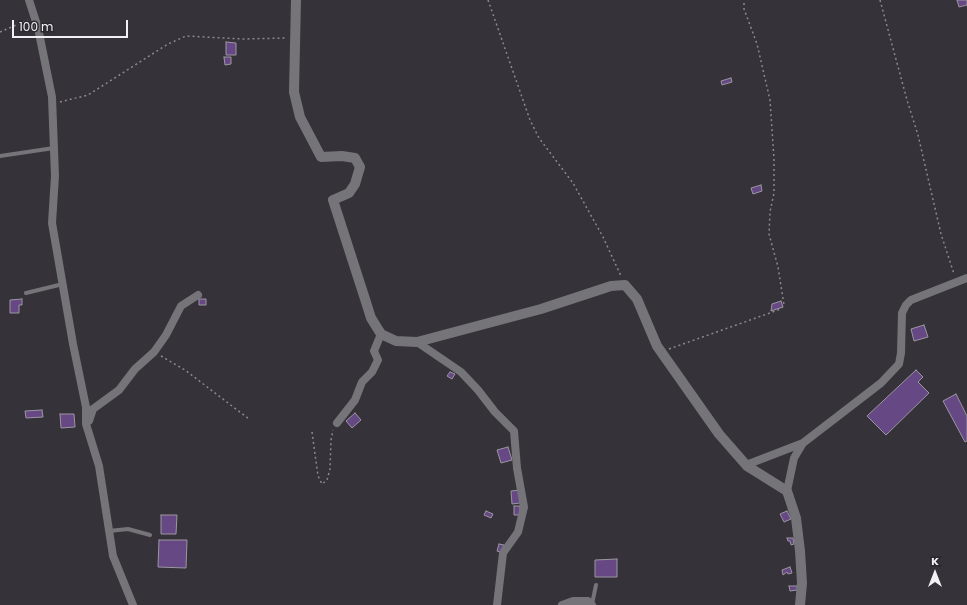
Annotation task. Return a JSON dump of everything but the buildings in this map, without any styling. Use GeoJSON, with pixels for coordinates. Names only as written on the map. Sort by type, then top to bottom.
{"type":"FeatureCollection","features":[{"type":"Feature","properties":{"kind":"street"},"geometry":{"type":"LineString","coordinates":[[29,0],[38,28],[47,67],[52,103],[54,148],[52,223],[86,407],[87,428],[99,466],[113,556],[133,605]]}},
{"type":"Feature","properties":{"kind":"street"},"geometry":{"type":"LineString","coordinates":[[296,0],[294,92],[300,117],[321,157],[342,156],[355,158],[360,167],[355,184],[349,193],[333,200],[371,318],[381,334],[396,340],[417,342],[541,309],[611,286],[625,285],[637,298],[662,353],[719,434],[746,464],[787,491]]}},
{"type":"Feature","properties":{"kind":"street"},"geometry":{"type":"LineString","coordinates":[[746,464],[803,443],[880,383],[899,364],[901,353],[902,313],[906,305],[911,300],[967,278]]}},
{"type":"Feature","properties":{"kind":"street"},"geometry":{"type":"LineString","coordinates":[[87,428],[92,409],[119,390],[145,359],[154,352],[166,335],[181,306],[198,295]]}},
{"type":"Feature","properties":{"kind":"street"},"geometry":{"type":"LineString","coordinates":[[337,423],[355,400],[362,382],[372,372],[378,360],[374,351],[381,334]]}},
{"type":"Feature","properties":{"kind":"street"},"geometry":{"type":"LineString","coordinates":[[417,342],[461,372],[478,390],[495,412],[514,431],[517,468],[524,507],[518,532],[503,553],[497,605]]}},
{"type":"Feature","properties":{"kind":"street"},"geometry":{"type":"LineString","coordinates":[[800,605],[802,583],[800,551],[796,518],[787,491],[794,458],[803,443]]}},
{"type":"Feature","properties":{"kind":"street"},"geometry":{"type":"LineString","coordinates":[[562,605],[573,601],[588,601],[592,605]]}},
{"type":"Feature","properties":{"kind":"lane"},"geometry":{"type":"LineString","coordinates":[[0,156],[54,148]]}},
{"type":"Feature","properties":{"kind":"lane"},"geometry":{"type":"LineString","coordinates":[[26,294],[63,284]]}},
{"type":"Feature","properties":{"kind":"lane"},"geometry":{"type":"LineString","coordinates":[[109,531],[128,529],[150,535]]}},
{"type":"Feature","properties":{"kind":"lane"},"geometry":{"type":"LineString","coordinates":[[592,605],[596,585]]}},
{"type":"Feature","properties":{"kind":"path"},"geometry":{"type":"LineString","coordinates":[[488,0],[530,120],[539,138],[573,183],[603,237],[625,285]]}},
{"type":"Feature","properties":{"kind":"path"},"geometry":{"type":"LineString","coordinates":[[662,353],[676,346],[781,309],[784,305],[778,267],[769,234],[770,212],[774,193],[774,159],[770,100],[757,44],[744,9],[744,0]]}},
{"type":"Feature","properties":{"kind":"path"},"geometry":{"type":"LineString","coordinates":[[880,0],[918,135],[941,234],[957,282]]}},
{"type":"Feature","properties":{"kind":"path"},"geometry":{"type":"LineString","coordinates":[[0,32],[34,18]]}},
{"type":"Feature","properties":{"kind":"path"},"geometry":{"type":"LineString","coordinates":[[52,103],[88,95],[168,44],[186,36],[266,39],[296,37]]}},
{"type":"Feature","properties":{"kind":"path"},"geometry":{"type":"LineString","coordinates":[[154,352],[185,370],[249,419]]}},
{"type":"Feature","properties":{"kind":"path"},"geometry":{"type":"LineString","coordinates":[[312,432],[318,476],[322,484],[327,480],[330,469],[331,440],[337,423]]}}]}
